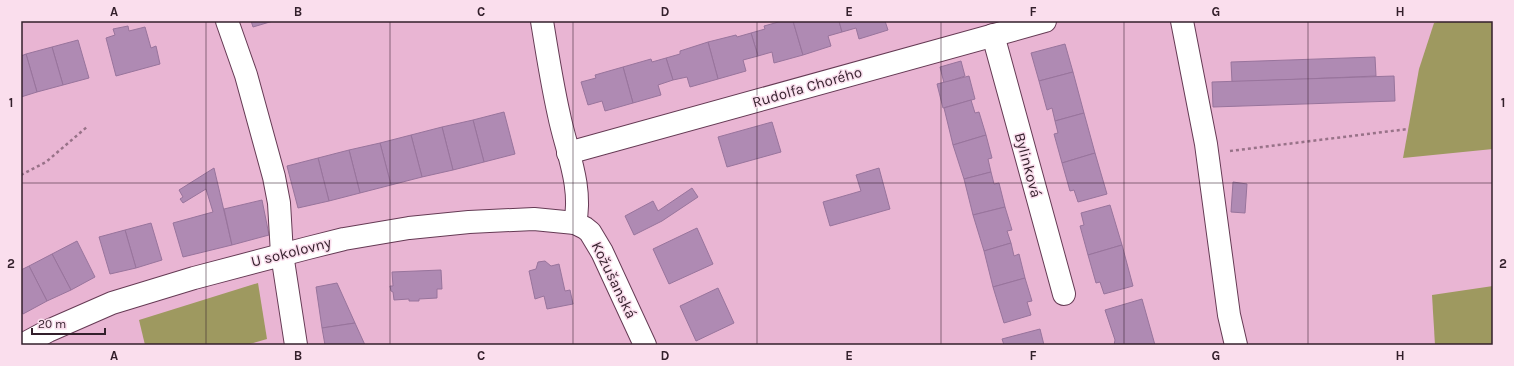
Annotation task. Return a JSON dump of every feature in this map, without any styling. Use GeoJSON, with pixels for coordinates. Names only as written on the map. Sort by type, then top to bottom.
{"type":"FeatureCollection","features":[{"type":"Feature","properties":{"kind":"street"},"geometry":{"type":"LineString","coordinates":[[226,21],[246,75],[274,177],[278,203],[282,254],[296,345]]}},
{"type":"Feature","properties":{"kind":"street"},"geometry":{"type":"LineString","coordinates":[[542,21],[559,115],[576,186],[577,208],[574,222]]}},
{"type":"Feature","properties":{"kind":"street","name":"Rudolfa Chorého"},"geometry":{"type":"LineString","coordinates":[[568,153],[1045,21]]}},
{"type":"Feature","properties":{"kind":"street"},"geometry":{"type":"LineString","coordinates":[[1182,21],[1208,154],[1229,315],[1236,345]]}},
{"type":"Feature","properties":{"kind":"street","name":"Bylinková"},"geometry":{"type":"LineString","coordinates":[[993,36],[1064,294]]}},
{"type":"Feature","properties":{"kind":"street","name":"U sokolovny"},"geometry":{"type":"LineString","coordinates":[[22,345],[48,331],[112,303],[194,278],[344,239],[424,226],[469,222],[534,219],[574,222]]}},
{"type":"Feature","properties":{"kind":"street","name":"Kožušanská"},"geometry":{"type":"LineString","coordinates":[[574,222],[585,228],[596,240],[645,345]]}},
{"type":"Feature","properties":{"kind":"path"},"geometry":{"type":"LineString","coordinates":[[21,175],[46,162],[88,126]]}},
{"type":"Feature","properties":{"kind":"path"},"geometry":{"type":"LineString","coordinates":[[1208,154],[1408,129]]}},
{"type":"Feature","properties":{"kind":"shaded area"},"geometry":{"type":"Polygon","coordinates":[[[1441,21],[1493,21],[1493,149],[1403,158],[1419,69],[1434,23],[1441,21]]]}},
{"type":"Feature","properties":{"kind":"shaded area"},"geometry":{"type":"Polygon","coordinates":[[[258,283],[267,339],[246,345],[145,345],[139,320],[258,283]]]}},
{"type":"Feature","properties":{"kind":"shaded area"},"geometry":{"type":"Polygon","coordinates":[[[1493,286],[1493,345],[1435,345],[1432,295],[1493,286]]]}},
{"type":"Feature","properties":{"kind":"building"},"geometry":{"type":"Polygon","coordinates":[[[251,21],[273,21],[253,27],[251,21]]]}},
{"type":"Feature","properties":{"kind":"building"},"geometry":{"type":"Polygon","coordinates":[[[782,21],[793,21],[803,55],[774,63],[772,52],[758,56],[751,33],[765,29],[764,26],[782,21]]]}},
{"type":"Feature","properties":{"kind":"building"},"geometry":{"type":"Polygon","coordinates":[[[793,21],[839,21],[842,32],[828,36],[831,46],[803,55],[793,21]]]}},
{"type":"Feature","properties":{"kind":"building"},"geometry":{"type":"Polygon","coordinates":[[[839,21],[885,21],[888,30],[859,39],[856,28],[842,32],[839,21]]]}},
{"type":"Feature","properties":{"kind":"building"},"geometry":{"type":"Polygon","coordinates":[[[128,26],[129,31],[145,27],[151,48],[156,46],[160,64],[116,76],[106,38],[115,35],[113,29],[128,26]]]}},
{"type":"Feature","properties":{"kind":"building"},"geometry":{"type":"Polygon","coordinates":[[[751,33],[758,56],[743,60],[746,71],[718,79],[708,42],[751,33]]]}},
{"type":"Feature","properties":{"kind":"building"},"geometry":{"type":"Polygon","coordinates":[[[78,40],[89,78],[63,85],[52,47],[78,40]]]}},
{"type":"Feature","properties":{"kind":"building"},"geometry":{"type":"Polygon","coordinates":[[[708,42],[718,79],[690,87],[687,77],[673,80],[666,58],[680,54],[680,51],[708,42]]]}},
{"type":"Feature","properties":{"kind":"building"},"geometry":{"type":"Polygon","coordinates":[[[1065,44],[1073,72],[1039,81],[1031,53],[1065,44]]]}},
{"type":"Feature","properties":{"kind":"building"},"geometry":{"type":"Polygon","coordinates":[[[52,47],[63,85],[37,92],[26,54],[52,47]]]}},
{"type":"Feature","properties":{"kind":"building"},"geometry":{"type":"Polygon","coordinates":[[[26,54],[37,92],[21,97],[21,56],[26,54]]]}},
{"type":"Feature","properties":{"kind":"building"},"geometry":{"type":"Polygon","coordinates":[[[1375,57],[1376,76],[1232,82],[1231,62],[1375,57]]]}},
{"type":"Feature","properties":{"kind":"building"},"geometry":{"type":"Polygon","coordinates":[[[666,58],[673,80],[658,85],[661,95],[633,103],[623,67],[651,59],[652,62],[666,58]]]}},
{"type":"Feature","properties":{"kind":"building"},"geometry":{"type":"Polygon","coordinates":[[[961,61],[965,76],[944,83],[940,67],[961,61]]]}},
{"type":"Feature","properties":{"kind":"building"},"geometry":{"type":"Polygon","coordinates":[[[623,67],[633,103],[605,111],[602,101],[588,105],[581,82],[596,78],[595,75],[623,67]]]}},
{"type":"Feature","properties":{"kind":"building"},"geometry":{"type":"Polygon","coordinates":[[[1073,72],[1084,113],[1055,121],[1052,108],[1047,110],[1039,81],[1073,72]]]}},
{"type":"Feature","properties":{"kind":"building"},"geometry":{"type":"Polygon","coordinates":[[[969,76],[975,99],[943,108],[937,84],[969,76]]]}},
{"type":"Feature","properties":{"kind":"building"},"geometry":{"type":"Polygon","coordinates":[[[1394,76],[1395,101],[1213,107],[1212,82],[1394,76]]]}},
{"type":"Feature","properties":{"kind":"building"},"geometry":{"type":"Polygon","coordinates":[[[971,100],[975,113],[979,112],[986,135],[953,145],[944,108],[971,100]]]}},
{"type":"Feature","properties":{"kind":"building"},"geometry":{"type":"Polygon","coordinates":[[[504,112],[515,154],[484,162],[473,120],[504,112]]]}},
{"type":"Feature","properties":{"kind":"building"},"geometry":{"type":"Polygon","coordinates":[[[1084,113],[1095,153],[1062,163],[1054,134],[1058,133],[1055,121],[1084,113]]]}},
{"type":"Feature","properties":{"kind":"building"},"geometry":{"type":"Polygon","coordinates":[[[473,120],[484,162],[453,170],[442,127],[473,120]]]}},
{"type":"Feature","properties":{"kind":"building"},"geometry":{"type":"Polygon","coordinates":[[[772,122],[781,152],[727,167],[718,137],[772,122]]]}},
{"type":"Feature","properties":{"kind":"building"},"geometry":{"type":"Polygon","coordinates":[[[442,127],[453,170],[422,177],[411,135],[442,127]]]}},
{"type":"Feature","properties":{"kind":"building"},"geometry":{"type":"Polygon","coordinates":[[[411,135],[422,177],[391,185],[380,143],[411,135]]]}},
{"type":"Feature","properties":{"kind":"building"},"geometry":{"type":"Polygon","coordinates":[[[986,135],[992,158],[988,159],[991,172],[964,179],[953,145],[986,135]]]}},
{"type":"Feature","properties":{"kind":"building"},"geometry":{"type":"Polygon","coordinates":[[[380,143],[391,185],[360,193],[349,150],[380,143]]]}},
{"type":"Feature","properties":{"kind":"building"},"geometry":{"type":"Polygon","coordinates":[[[349,150],[360,193],[329,201],[318,158],[349,150]]]}},
{"type":"Feature","properties":{"kind":"building"},"geometry":{"type":"Polygon","coordinates":[[[1095,153],[1107,194],[1078,202],[1074,190],[1070,191],[1062,163],[1095,153]]]}},
{"type":"Feature","properties":{"kind":"building"},"geometry":{"type":"Polygon","coordinates":[[[318,158],[329,201],[298,208],[287,166],[318,158]]]}},
{"type":"Feature","properties":{"kind":"building"},"geometry":{"type":"Polygon","coordinates":[[[214,168],[232,245],[183,257],[173,223],[213,212],[206,189],[183,203],[180,199],[183,197],[179,190],[214,168]]]}},
{"type":"Feature","properties":{"kind":"building"},"geometry":{"type":"Polygon","coordinates":[[[879,168],[890,209],[830,226],[823,202],[861,191],[856,175],[879,168]]]}},
{"type":"Feature","properties":{"kind":"building"},"geometry":{"type":"Polygon","coordinates":[[[991,172],[994,184],[999,183],[1005,207],[973,215],[964,179],[991,172]]]}},
{"type":"Feature","properties":{"kind":"building"},"geometry":{"type":"Polygon","coordinates":[[[1233,182],[1247,184],[1245,213],[1231,212],[1233,182]]]}},
{"type":"Feature","properties":{"kind":"building"},"geometry":{"type":"Polygon","coordinates":[[[692,188],[698,197],[662,221],[634,235],[625,216],[653,201],[658,211],[692,188]]]}},
{"type":"Feature","properties":{"kind":"building"},"geometry":{"type":"Polygon","coordinates":[[[262,200],[269,235],[232,245],[224,209],[262,200]]]}},
{"type":"Feature","properties":{"kind":"building"},"geometry":{"type":"Polygon","coordinates":[[[1110,205],[1122,245],[1088,255],[1080,226],[1084,225],[1081,213],[1110,205]]]}},
{"type":"Feature","properties":{"kind":"building"},"geometry":{"type":"Polygon","coordinates":[[[1005,207],[1012,230],[1007,231],[1011,243],[984,251],[973,215],[1005,207]]]}},
{"type":"Feature","properties":{"kind":"building"},"geometry":{"type":"Polygon","coordinates":[[[151,223],[162,260],[136,268],[125,230],[151,223]]]}},
{"type":"Feature","properties":{"kind":"building"},"geometry":{"type":"Polygon","coordinates":[[[697,228],[713,264],[669,284],[653,249],[697,228]]]}},
{"type":"Feature","properties":{"kind":"building"},"geometry":{"type":"Polygon","coordinates":[[[125,230],[136,268],[110,274],[99,237],[125,230]]]}},
{"type":"Feature","properties":{"kind":"building"},"geometry":{"type":"Polygon","coordinates":[[[77,241],[95,277],[71,290],[52,254],[77,241]]]}},
{"type":"Feature","properties":{"kind":"building"},"geometry":{"type":"Polygon","coordinates":[[[1011,243],[1014,256],[1019,254],[1025,278],[993,287],[984,251],[1011,243]]]}},
{"type":"Feature","properties":{"kind":"building"},"geometry":{"type":"Polygon","coordinates":[[[1122,245],[1133,286],[1104,294],[1100,282],[1096,283],[1088,255],[1122,245]]]}},
{"type":"Feature","properties":{"kind":"building"},"geometry":{"type":"Polygon","coordinates":[[[52,254],[71,290],[47,301],[29,266],[52,254]]]}},
{"type":"Feature","properties":{"kind":"building"},"geometry":{"type":"Polygon","coordinates":[[[545,261],[551,266],[559,264],[565,291],[570,290],[573,304],[547,309],[544,296],[535,299],[529,271],[536,269],[538,262],[545,261]]]}},
{"type":"Feature","properties":{"kind":"building"},"geometry":{"type":"Polygon","coordinates":[[[29,266],[47,301],[23,314],[21,310],[21,270],[29,266]]]}},
{"type":"Feature","properties":{"kind":"building"},"geometry":{"type":"Polygon","coordinates":[[[441,270],[442,289],[437,289],[437,298],[419,299],[419,301],[409,301],[409,299],[394,300],[393,292],[391,291],[390,286],[393,286],[392,272],[441,270]]]}},
{"type":"Feature","properties":{"kind":"building"},"geometry":{"type":"Polygon","coordinates":[[[1025,278],[1032,301],[1027,302],[1031,315],[1004,323],[993,287],[1025,278]]]}},
{"type":"Feature","properties":{"kind":"building"},"geometry":{"type":"Polygon","coordinates":[[[337,283],[355,323],[322,328],[316,287],[337,283]]]}},
{"type":"Feature","properties":{"kind":"building"},"geometry":{"type":"Polygon","coordinates":[[[718,288],[734,323],[696,341],[680,306],[718,288]]]}},
{"type":"Feature","properties":{"kind":"building"},"geometry":{"type":"Polygon","coordinates":[[[1142,299],[1155,345],[1114,345],[1115,340],[1105,310],[1142,299]]]}},
{"type":"Feature","properties":{"kind":"building"},"geometry":{"type":"Polygon","coordinates":[[[355,323],[365,345],[325,345],[322,328],[355,323]]]}},
{"type":"Feature","properties":{"kind":"building"},"geometry":{"type":"Polygon","coordinates":[[[1040,329],[1044,345],[1004,345],[1002,339],[1040,329]]]}}]}
